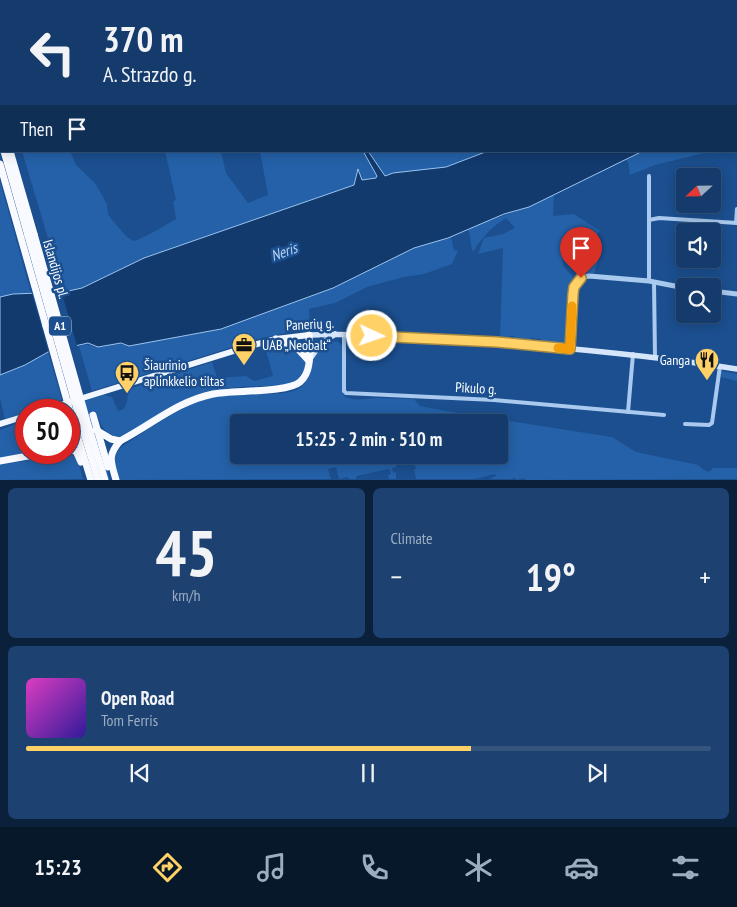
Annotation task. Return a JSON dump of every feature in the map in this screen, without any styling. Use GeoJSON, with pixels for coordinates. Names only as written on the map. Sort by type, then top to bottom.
{"type":"FeatureCollection","features":[{"type":"Feature","properties":{"kind":"highway","name":"Islandijos pl."},"geometry":{"type":"LineString","coordinates":[[6,152],[28,236],[83,421],[98,480]]}},
{"type":"Feature","properties":{"kind":"highway"},"geometry":{"type":"LineString","coordinates":[[0,164],[28,236]]}},
{"type":"Feature","properties":{"kind":"highway"},"geometry":{"type":"LineString","coordinates":[[116,480],[111,460],[114,448],[120,441],[176,408],[194,399],[223,392],[286,388],[295,385],[305,376],[309,361],[309,335]]}},
{"type":"Feature","properties":{"kind":"highway"},"geometry":{"type":"LineString","coordinates":[[276,339],[298,349],[309,361]]}},
{"type":"Feature","properties":{"kind":"highway","name":"Islandijos pl."},"geometry":{"type":"LineString","coordinates":[[83,421],[104,480]]}},
{"type":"Feature","properties":{"kind":"highway"},"geometry":{"type":"LineString","coordinates":[[83,421],[111,439],[120,441]]}},
{"type":"Feature","properties":{"kind":"highway"},"geometry":{"type":"LineString","coordinates":[[83,421],[99,431],[112,480]]}},
{"type":"Feature","properties":{"kind":"highway"},"geometry":{"type":"LineString","coordinates":[[80,427],[83,421]]}},
{"type":"Feature","properties":{"kind":"highway"},"geometry":{"type":"LineString","coordinates":[[83,421],[91,480]]}},
{"type":"Feature","properties":{"kind":"highway"},"geometry":{"type":"LineString","coordinates":[[0,461],[15,458]]}},
{"type":"Feature","properties":{"kind":"highway"},"geometry":{"type":"LineString","coordinates":[[80,460],[86,480]]}},
{"type":"Feature","properties":{"kind":"main road"},"geometry":{"type":"LineString","coordinates":[[309,361],[319,346],[335,334]]}},
{"type":"Feature","properties":{"kind":"main road","name":"Panerių g."},"geometry":{"type":"LineString","coordinates":[[79,399],[222,354],[276,339],[309,335],[344,334],[570,349],[633,354],[737,368]]}},
{"type":"Feature","properties":{"kind":"main road"},"geometry":{"type":"LineString","coordinates":[[0,424],[15,419]]}},
{"type":"Feature","properties":{"kind":"street"},"geometry":{"type":"LineString","coordinates":[[649,176],[655,357]]}},
{"type":"Feature","properties":{"kind":"street"},"geometry":{"type":"LineString","coordinates":[[649,220],[659,218],[736,223],[737,209]]}},
{"type":"Feature","properties":{"kind":"street"},"geometry":{"type":"LineString","coordinates":[[570,349],[574,287],[580,279],[589,276],[676,286]]}},
{"type":"Feature","properties":{"kind":"street"},"geometry":{"type":"LineString","coordinates":[[721,292],[737,294]]}},
{"type":"Feature","properties":{"kind":"street","name":"Pikulo g."},"geometry":{"type":"LineString","coordinates":[[344,334],[344,391],[346,393],[494,400],[664,415]]}},
{"type":"Feature","properties":{"kind":"street"},"geometry":{"type":"LineString","coordinates":[[628,412],[633,354]]}},
{"type":"Feature","properties":{"kind":"street"},"geometry":{"type":"LineString","coordinates":[[684,424],[709,426],[712,423],[720,366]]}},
{"type":"Feature","properties":{"kind":"shaded area"},"geometry":{"type":"Polygon","coordinates":[[[22,152],[70,152],[76,165],[95,183],[107,204],[108,214],[112,220],[127,237],[134,241],[176,219],[173,201],[176,200],[165,152],[221,152],[226,173],[248,203],[268,195],[260,152],[364,152],[377,176],[376,178],[364,181],[360,178],[360,171],[357,171],[356,183],[354,185],[144,258],[82,288],[64,292],[22,152]]]}},
{"type":"Feature","properties":{"kind":"shaded area"},"geometry":{"type":"Polygon","coordinates":[[[369,152],[485,152],[446,167],[393,173],[385,176],[369,152]]]}},
{"type":"Feature","properties":{"kind":"shaded area"},"geometry":{"type":"Polygon","coordinates":[[[641,152],[708,152],[655,165],[630,175],[628,162],[625,159],[641,152]]]}},
{"type":"Feature","properties":{"kind":"shaded area"},"geometry":{"type":"Polygon","coordinates":[[[0,181],[31,293],[0,297],[0,181]]]}},
{"type":"Feature","properties":{"kind":"shaded area"},"geometry":{"type":"Polygon","coordinates":[[[554,195],[553,216],[574,214],[600,231],[594,241],[595,255],[598,262],[595,273],[580,277],[562,259],[564,267],[575,279],[571,295],[569,337],[566,345],[541,343],[541,339],[531,338],[530,342],[516,341],[514,336],[510,336],[507,340],[500,340],[503,248],[478,254],[484,238],[503,234],[515,228],[506,218],[488,233],[480,242],[473,252],[468,229],[533,205],[554,195]]]}},
{"type":"Feature","properties":{"kind":"shaded area"},"geometry":{"type":"Polygon","coordinates":[[[451,237],[454,250],[458,251],[452,264],[424,274],[404,277],[367,287],[335,303],[309,309],[310,330],[258,339],[92,391],[79,346],[100,347],[118,344],[129,346],[221,329],[333,288],[414,248],[451,237]]]}},
{"type":"Feature","properties":{"kind":"shaded area"},"geometry":{"type":"Polygon","coordinates":[[[337,341],[342,346],[343,395],[351,399],[414,399],[420,406],[465,414],[230,414],[230,464],[396,464],[396,467],[392,468],[393,473],[396,472],[396,479],[389,479],[388,475],[391,474],[388,469],[357,476],[356,479],[349,479],[348,477],[339,479],[336,467],[328,469],[331,479],[118,480],[114,461],[116,454],[123,446],[160,421],[186,407],[213,397],[235,394],[282,393],[296,390],[304,385],[308,379],[315,356],[326,344],[337,341]]]}},
{"type":"Feature","properties":{"kind":"shaded area"},"geometry":{"type":"Polygon","coordinates":[[[280,345],[288,347],[305,358],[306,366],[303,374],[290,385],[229,388],[205,392],[167,409],[124,437],[109,434],[103,428],[97,414],[91,416],[110,479],[95,479],[80,436],[80,402],[104,395],[112,397],[118,411],[122,410],[126,406],[129,389],[212,362],[217,378],[246,376],[254,381],[273,376],[265,347],[280,345]]]}},
{"type":"Feature","properties":{"kind":"shaded area"},"geometry":{"type":"Polygon","coordinates":[[[48,352],[62,399],[15,399],[15,416],[5,419],[0,398],[0,375],[25,365],[48,352]]]}},
{"type":"Feature","properties":{"kind":"shaded area"},"geometry":{"type":"Polygon","coordinates":[[[721,371],[737,374],[737,381],[721,377],[721,371]]]}},
{"type":"Feature","properties":{"kind":"shaded area"},"geometry":{"type":"Polygon","coordinates":[[[508,421],[612,437],[636,452],[698,465],[709,472],[713,468],[737,468],[737,479],[491,479],[496,476],[495,474],[475,479],[416,479],[414,470],[416,469],[414,464],[508,464],[508,421]]]}},
{"type":"Feature","properties":{"kind":"shaded area"},"geometry":{"type":"Polygon","coordinates":[[[15,424],[15,457],[0,459],[0,430],[15,424]]]}},
{"type":"Feature","properties":{"kind":"shaded area"},"geometry":{"type":"Polygon","coordinates":[[[15,462],[15,464],[78,464],[83,479],[0,480],[0,465],[15,462]]]}},
{"type":"Feature","properties":{"kind":"water","name":"Neris"},"geometry":{"type":"Polygon","coordinates":[[[364,152],[369,152],[385,176],[393,173],[446,167],[485,152],[641,152],[529,207],[504,214],[448,238],[414,248],[333,288],[221,329],[129,346],[121,343],[98,347],[88,343],[48,352],[25,365],[0,375],[0,297],[13,294],[64,292],[82,288],[144,258],[354,185],[358,169],[362,180],[376,178],[377,176],[364,152]]]}},
{"type":"Feature","properties":{"kind":"pier"},"geometry":{"type":"Polygon","coordinates":[[[31,290],[61,290],[78,349],[49,354],[31,290]]]}},
{"type":"Feature","properties":{"kind":"slow traffic"},"geometry":{"type":"LineString","coordinates":[[558,348],[570,349],[572,306]]}},
{"type":"Feature","properties":{"kind":"place","name":"UAB „Neobalt“"},"geometry":{"type":"Point","coordinates":[244,366]}},
{"type":"Feature","properties":{"kind":"place","name":"Ganga"},"geometry":{"type":"Point","coordinates":[707,381]}},
{"type":"Feature","properties":{"kind":"place","name":"Šiaurinio aplinkkelio tiltas"},"geometry":{"type":"Point","coordinates":[127,394]}},
{"type":"Feature","properties":{"kind":"route"},"geometry":{"type":"LineString","coordinates":[[372,336],[497,342],[570,349],[574,287],[581,278]]}}]}
